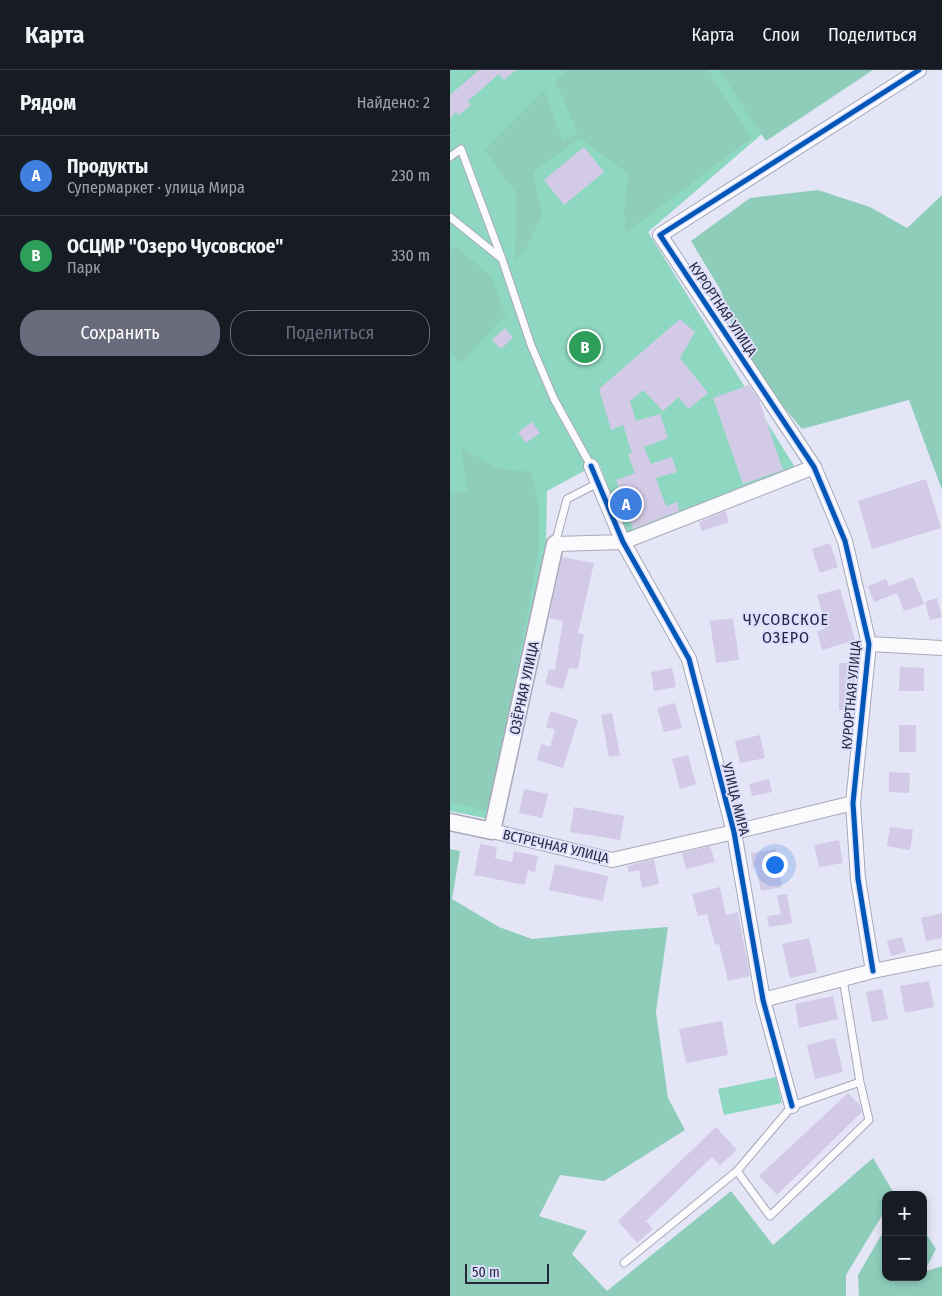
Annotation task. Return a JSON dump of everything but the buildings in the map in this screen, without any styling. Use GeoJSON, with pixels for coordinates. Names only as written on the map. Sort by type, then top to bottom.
{"type":"FeatureCollection","features":[{"type":"Feature","properties":{"kind":"street","name":"КУРОРТНАЯ УЛИЦА"},"geometry":{"type":"LineString","coordinates":[[873,971],[858,879],[853,803],[870,644],[844,541],[814,467],[660,235],[919,70]]}},
{"type":"Feature","properties":{"kind":"street","name":"УЛИЦА МИРА"},"geometry":{"type":"LineString","coordinates":[[591,466],[623,542],[689,659],[734,832],[763,1000],[792,1106]]}},
{"type":"Feature","properties":{"kind":"street"},"geometry":{"type":"LineString","coordinates":[[555,544],[623,542],[814,467]]}},
{"type":"Feature","properties":{"kind":"street","name":"ОЗЁРНАЯ УЛИЦА"},"geometry":{"type":"LineString","coordinates":[[492,832],[555,544]]}},
{"type":"Feature","properties":{"kind":"street"},"geometry":{"type":"LineString","coordinates":[[870,644],[942,648]]}},
{"type":"Feature","properties":{"kind":"street","name":"ВСТРЕЧНАЯ УЛИЦА"},"geometry":{"type":"LineString","coordinates":[[492,832],[612,860],[853,803]]}},
{"type":"Feature","properties":{"kind":"street"},"geometry":{"type":"LineString","coordinates":[[450,822],[492,832]]}},
{"type":"Feature","properties":{"kind":"street"},"geometry":{"type":"LineString","coordinates":[[763,1000],[873,971],[942,957]]}},
{"type":"Feature","properties":{"kind":"lane"},"geometry":{"type":"LineString","coordinates":[[450,157],[461,149],[502,259],[531,346],[554,398],[591,466]]}},
{"type":"Feature","properties":{"kind":"lane"},"geometry":{"type":"LineString","coordinates":[[450,217],[502,259]]}},
{"type":"Feature","properties":{"kind":"lane"},"geometry":{"type":"LineString","coordinates":[[555,544],[567,499],[598,483]]}},
{"type":"Feature","properties":{"kind":"lane"},"geometry":{"type":"LineString","coordinates":[[737,1171],[770,1216],[869,1120],[860,1082],[843,979]]}},
{"type":"Feature","properties":{"kind":"lane"},"geometry":{"type":"LineString","coordinates":[[624,1263],[737,1171],[792,1106],[860,1082]]}},
{"type":"Feature","properties":{"kind":"green space"},"geometry":{"type":"Polygon","coordinates":[[[450,70],[776,70],[799,102],[648,232],[796,469],[626,534],[599,463],[547,491],[546,551],[490,819],[450,811],[450,70]]]}},
{"type":"Feature","properties":{"kind":"green space"},"geometry":{"type":"Polygon","coordinates":[[[567,70],[708,70],[751,138],[626,233],[624,212],[628,174],[580,138],[533,172],[542,215],[526,249],[515,260],[516,193],[484,150],[544,90],[563,140],[578,133],[555,81],[567,70]]]}},
{"type":"Feature","properties":{"kind":"green space"},"geometry":{"type":"Polygon","coordinates":[[[719,70],[873,70],[766,141],[719,70]]]}},
{"type":"Feature","properties":{"kind":"green space"},"geometry":{"type":"Polygon","coordinates":[[[818,190],[870,207],[907,228],[942,195],[942,490],[909,400],[802,429],[743,362],[721,291],[691,241],[750,198],[818,190]]]}},
{"type":"Feature","properties":{"kind":"green space"},"geometry":{"type":"Polygon","coordinates":[[[455,246],[491,276],[506,315],[461,363],[450,353],[450,252],[455,246]]]}},
{"type":"Feature","properties":{"kind":"green space"},"geometry":{"type":"Polygon","coordinates":[[[461,447],[495,468],[532,472],[539,509],[539,550],[490,811],[450,802],[450,495],[467,490],[461,447]]]}},
{"type":"Feature","properties":{"kind":"green space"},"geometry":{"type":"Polygon","coordinates":[[[450,849],[460,851],[452,899],[499,927],[532,939],[668,927],[656,1012],[668,1098],[685,1130],[604,1181],[560,1175],[539,1216],[587,1231],[572,1254],[607,1291],[731,1191],[773,1245],[873,1158],[893,1191],[882,1191],[882,1216],[846,1275],[846,1296],[450,1296],[450,849]]]}},
{"type":"Feature","properties":{"kind":"green space"},"geometry":{"type":"Polygon","coordinates":[[[776,1077],[782,1103],[724,1115],[718,1089],[776,1077]]]}},
{"type":"Feature","properties":{"kind":"green space"},"geometry":{"type":"Polygon","coordinates":[[[882,1234],[882,1281],[927,1281],[927,1271],[942,1266],[942,1296],[859,1296],[858,1275],[882,1234]]]}},
{"type":"Feature","properties":{"kind":"green space"},"geometry":{"type":"Polygon","coordinates":[[[927,1235],[936,1249],[927,1266],[927,1235]]]}},
{"type":"Feature","properties":{"kind":"cycle path"},"geometry":{"type":"LineString","coordinates":[[873,971],[858,879],[853,803],[869,644],[845,541],[814,467],[660,235],[919,70]]}},
{"type":"Feature","properties":{"kind":"cycle path"},"geometry":{"type":"LineString","coordinates":[[591,466],[623,542],[689,659],[734,832],[763,1000],[792,1106]]}},
{"type":"Feature","properties":{"kind":"place","name":"ОСЦМР \"Озеро Чусовское\""},"geometry":{"type":"Point","coordinates":[585,347]}},
{"type":"Feature","properties":{"kind":"place","name":"Продукты"},"geometry":{"type":"Point","coordinates":[626,504]}},
{"type":"Feature","properties":{"kind":"district","name":"ЧУСОВСКОЕ ОЗЕРО"},"geometry":{"type":"Point","coordinates":[786,628]}}]}
